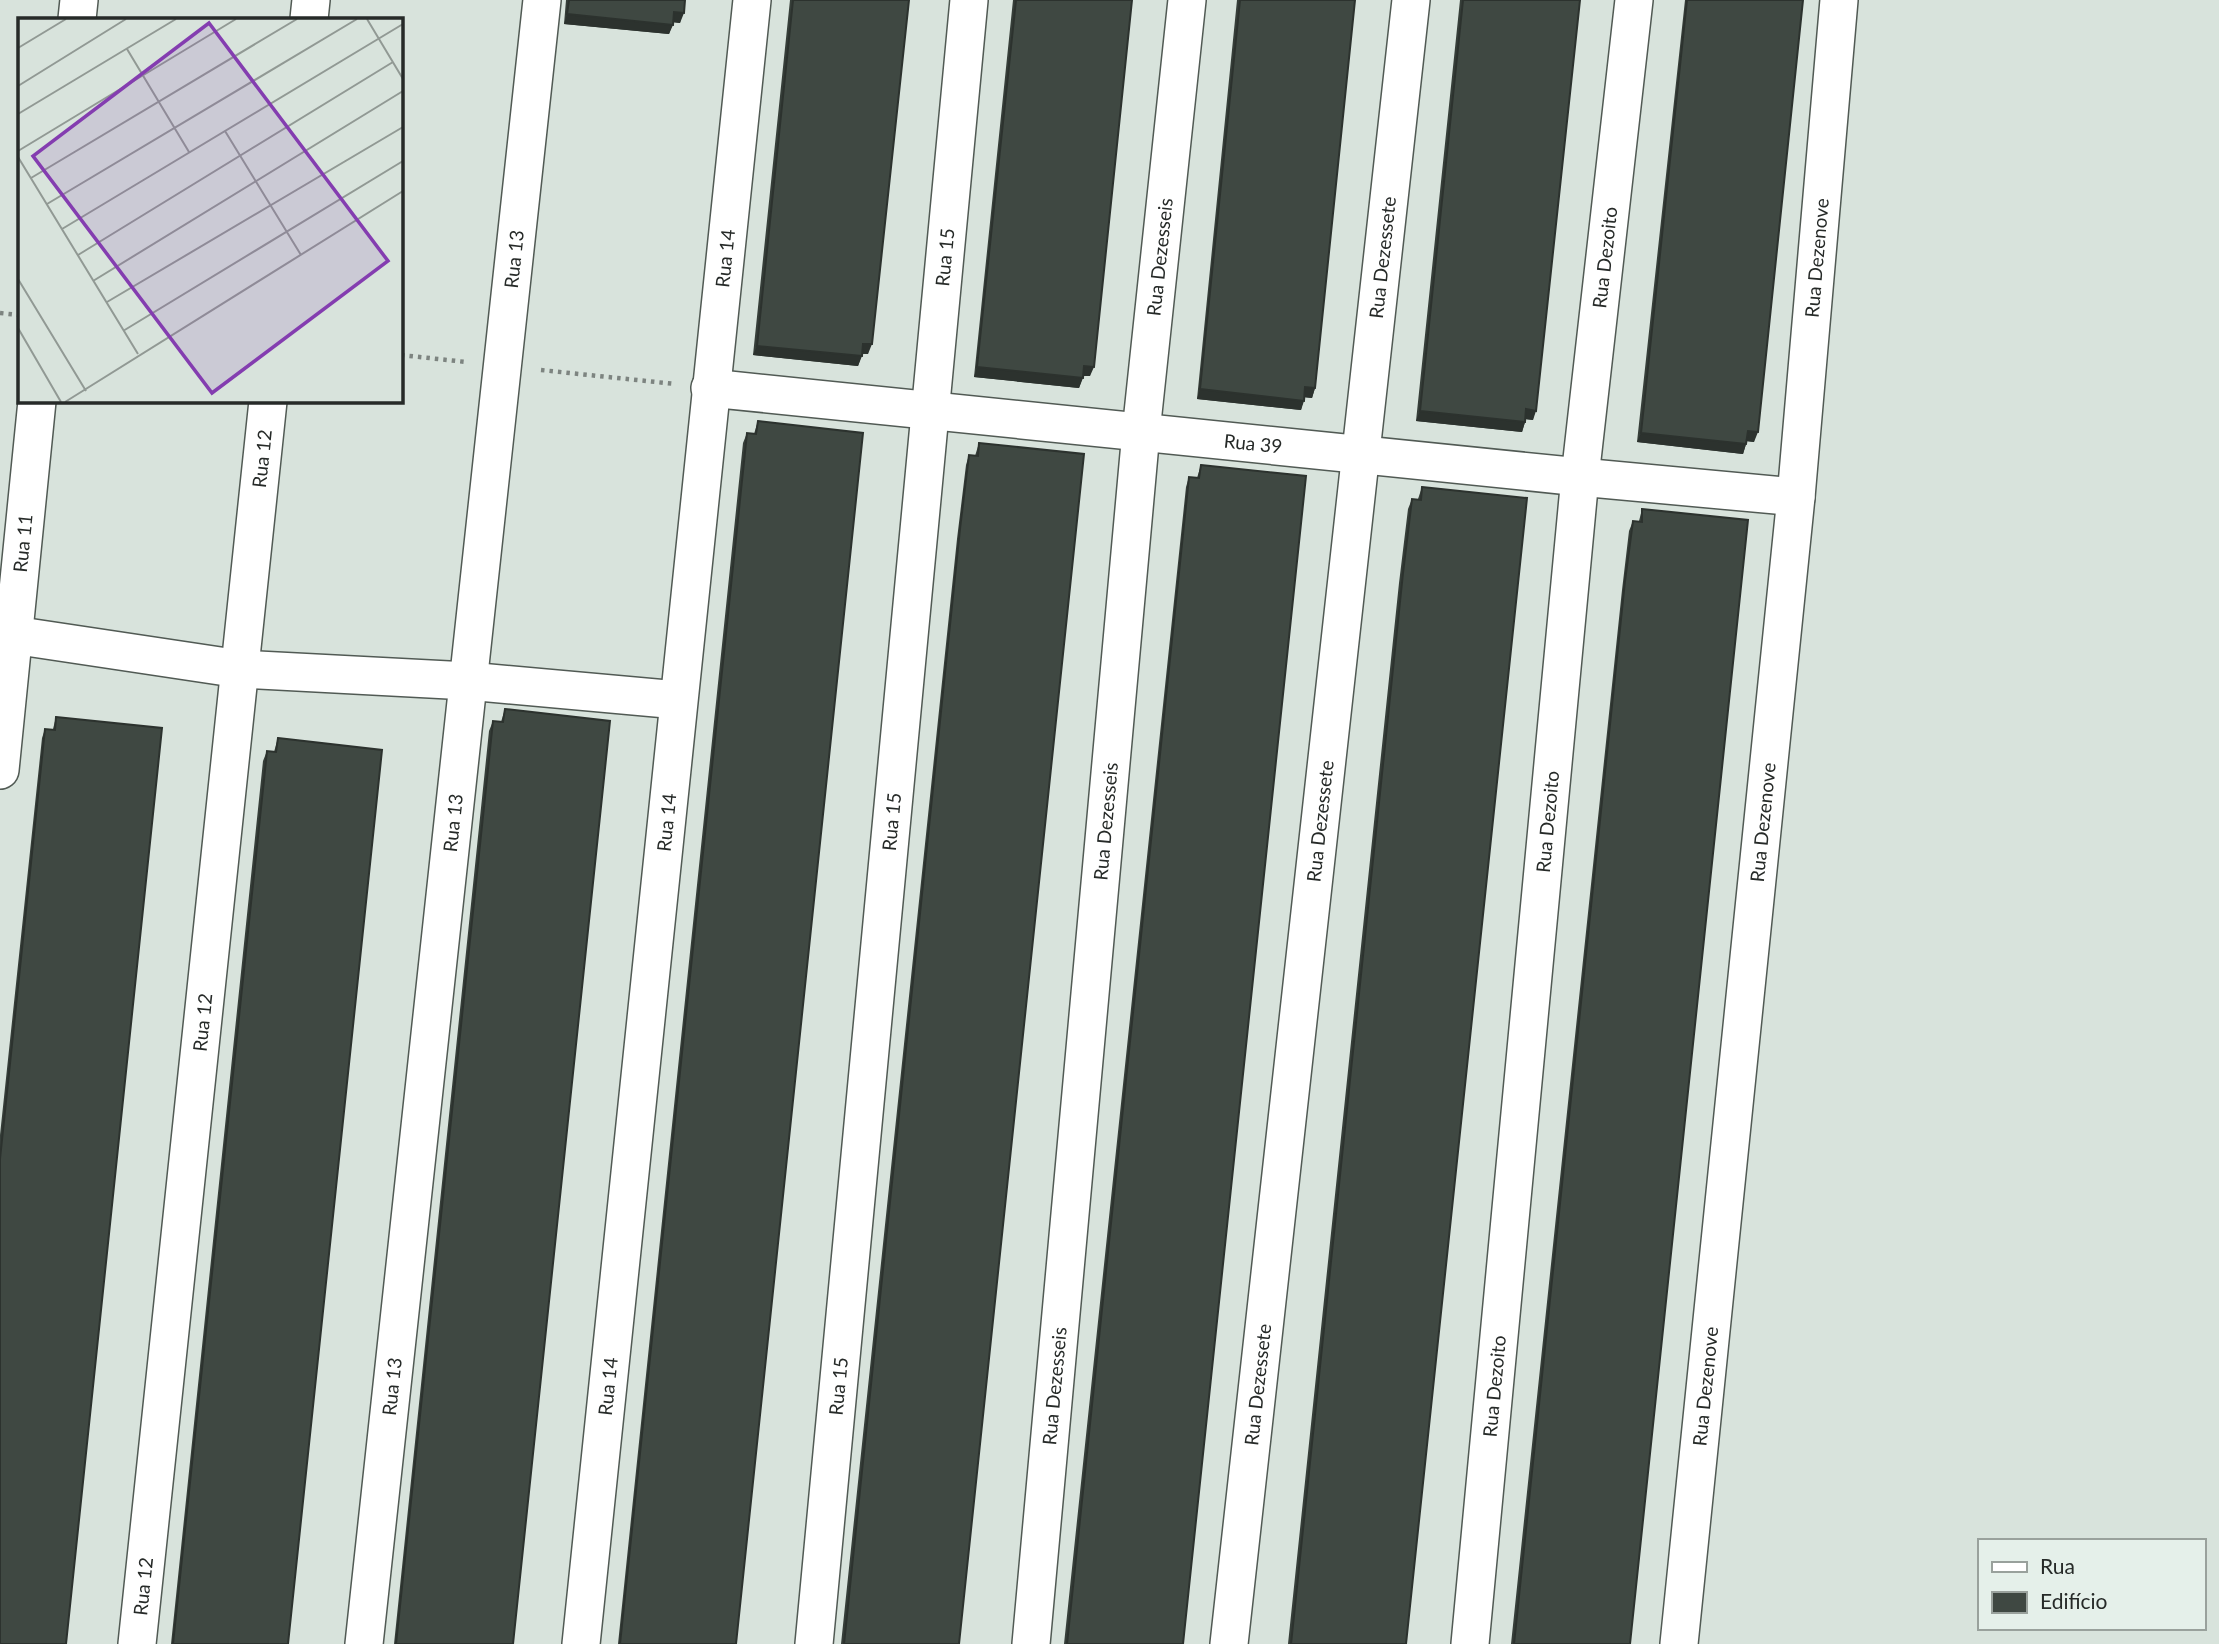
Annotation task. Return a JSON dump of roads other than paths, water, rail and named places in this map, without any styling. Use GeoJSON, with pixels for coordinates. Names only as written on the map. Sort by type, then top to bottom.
{"type":"FeatureCollection","features":[{"type":"Feature","properties":{"kind":"street"},"geometry":{"type":"LineString","coordinates":[[77,18],[79,0]]}},
{"type":"Feature","properties":{"kind":"street"},"geometry":{"type":"LineString","coordinates":[[309,18],[311,0]]}},
{"type":"Feature","properties":{"kind":"street","name":"Rua 13"},"geometry":{"type":"LineString","coordinates":[[364,1644],[542,0]]}},
{"type":"Feature","properties":{"kind":"street","name":"Rua 14"},"geometry":{"type":"LineString","coordinates":[[581,1644],[752,0]]}},
{"type":"Feature","properties":{"kind":"street","name":"Rua 15"},"geometry":{"type":"LineString","coordinates":[[814,1644],[969,0]]}},
{"type":"Feature","properties":{"kind":"street","name":"Rua Dezesseis"},"geometry":{"type":"LineString","coordinates":[[1031,1644],[1141,432],[1187,0]]}},
{"type":"Feature","properties":{"kind":"street","name":"Rua Dezessete"},"geometry":{"type":"LineString","coordinates":[[1229,1644],[1411,0]]}},
{"type":"Feature","properties":{"kind":"street","name":"Rua Dezoito"},"geometry":{"type":"LineString","coordinates":[[1470,1644],[1580,477],[1634,0]]}},
{"type":"Feature","properties":{"kind":"street","name":"Rua Dezenove"},"geometry":{"type":"LineString","coordinates":[[1679,1644],[1796,497],[1839,0]]}},
{"type":"Feature","properties":{"kind":"street","name":"Rua 39"},"geometry":{"type":"LineString","coordinates":[[710,388],[1796,497]]}},
{"type":"Feature","properties":{"kind":"street","name":"Rua 11"},"geometry":{"type":"LineString","coordinates":[[0,770],[7,634],[37,402]]}},
{"type":"Feature","properties":{"kind":"street","name":"Rua 12"},"geometry":{"type":"LineString","coordinates":[[137,1644],[268,402]]}},
{"type":"Feature","properties":{"kind":"street"},"geometry":{"type":"LineString","coordinates":[[7,634],[240,669],[468,681],[678,701]]}}]}
